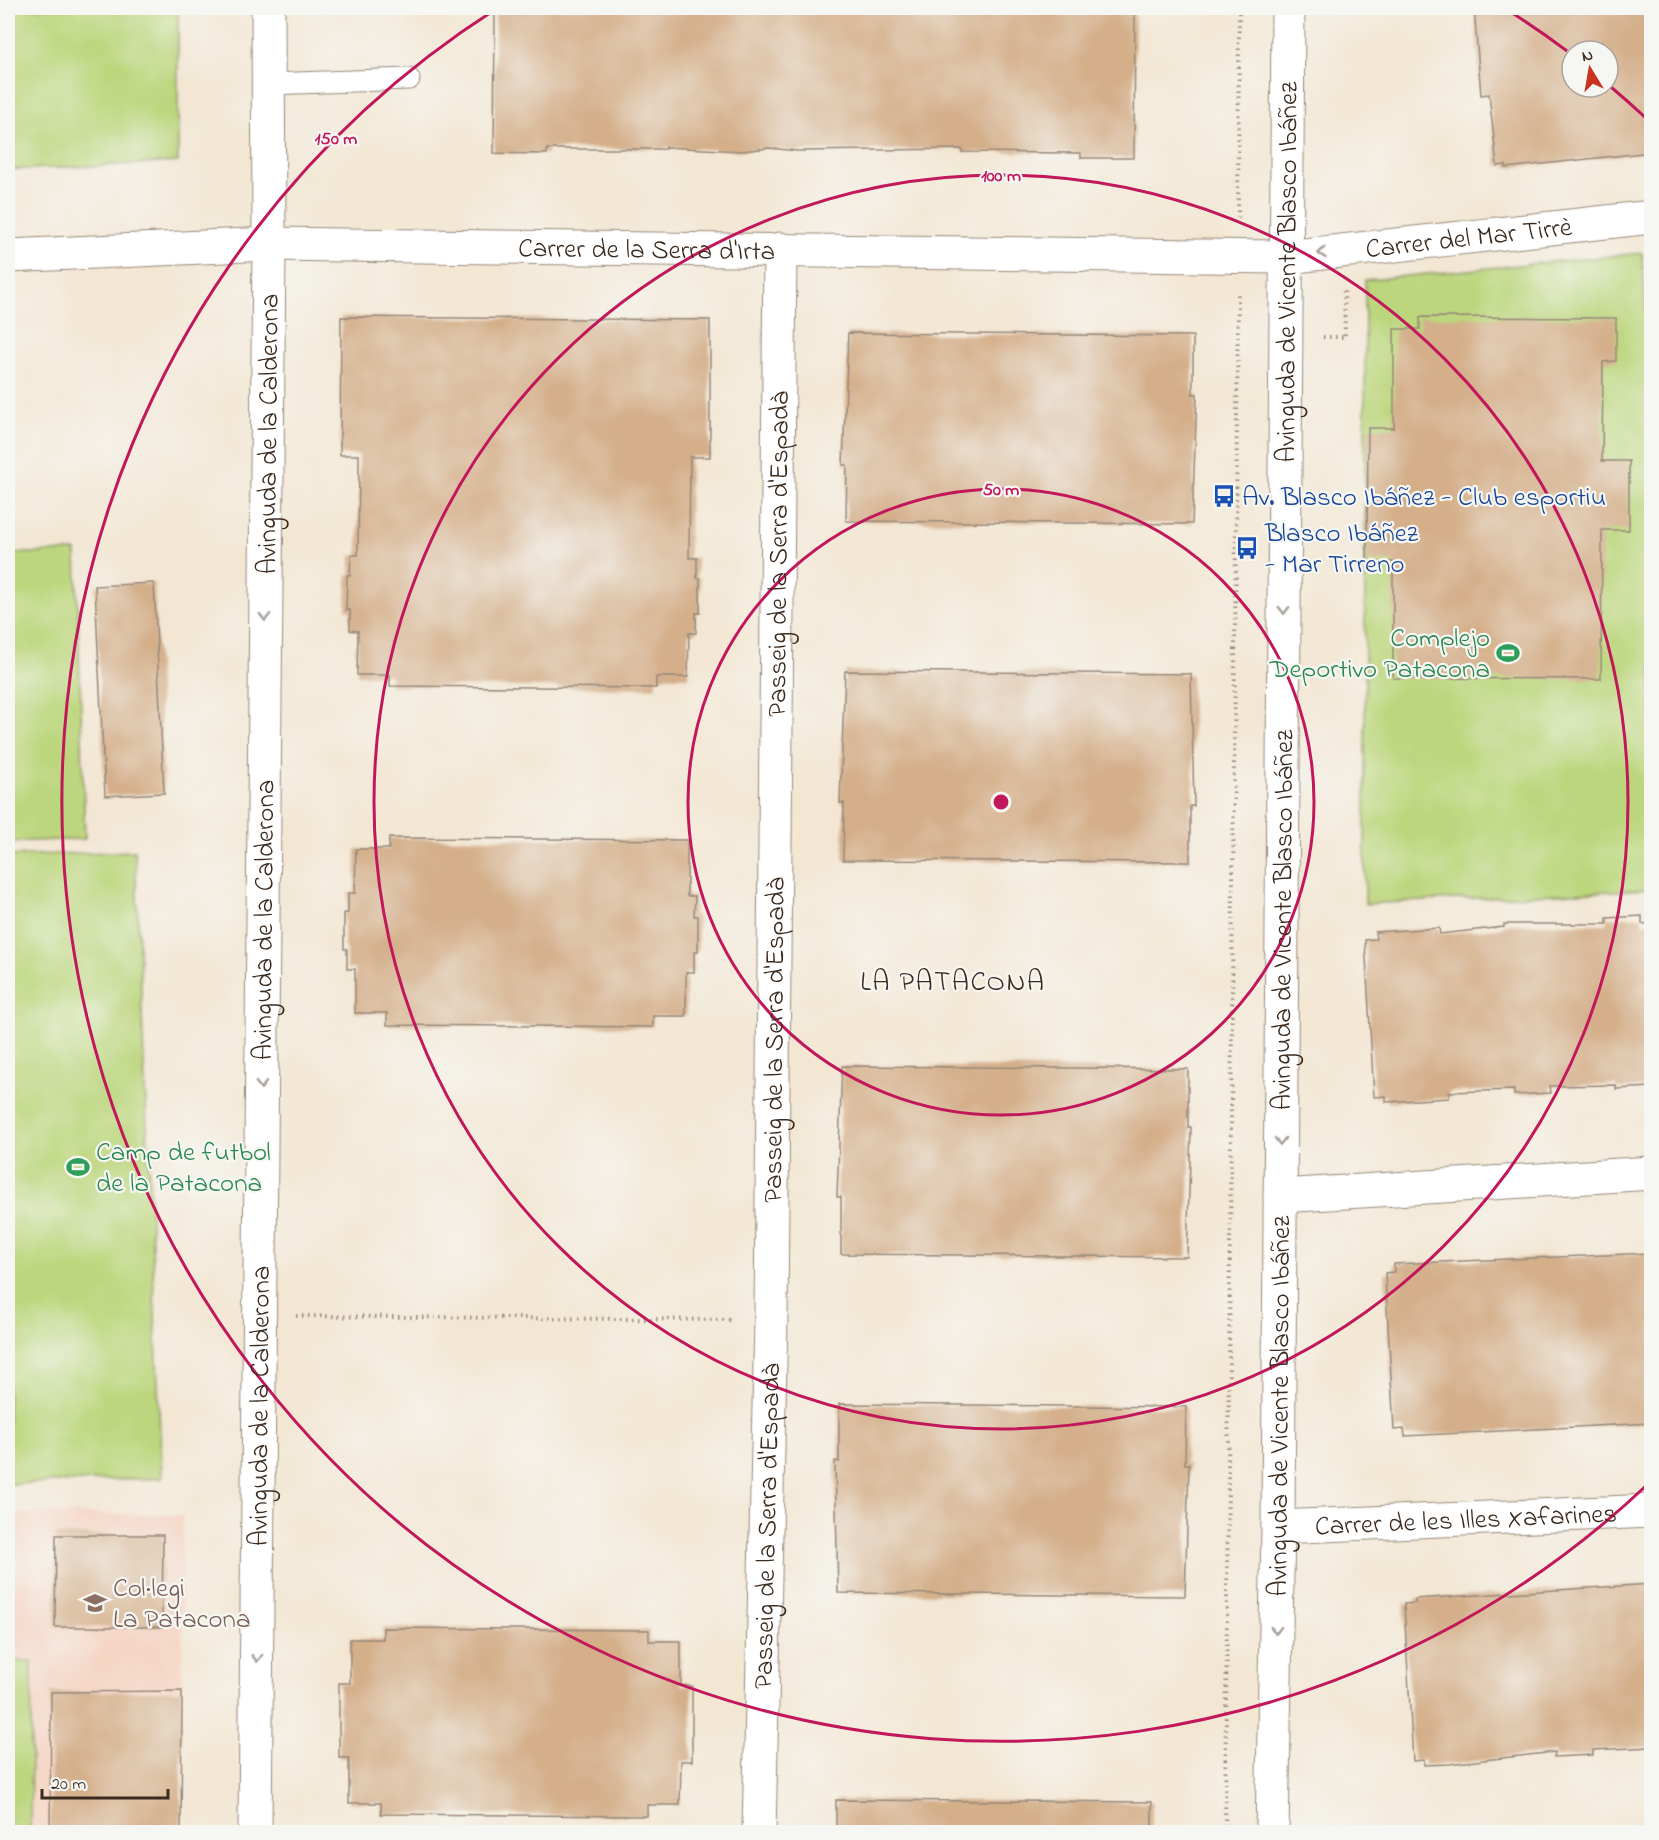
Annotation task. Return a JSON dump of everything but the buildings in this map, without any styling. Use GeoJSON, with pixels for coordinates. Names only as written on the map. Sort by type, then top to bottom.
{"type":"FeatureCollection","features":[{"type":"Feature","properties":{"kind":"street","name":"Avinguda de la Calderona"},"geometry":{"type":"LineString","coordinates":[[255,1833],[269,244],[268,8]]}},
{"type":"Feature","properties":{"kind":"street","name":"Avinguda de Vicente Blasco Ibáñez"},"geometry":{"type":"LineString","coordinates":[[1272,1833],[1278,1527],[1288,8]]}},
{"type":"Feature","properties":{"kind":"street","name":"Carrer del Mar Tirrè"},"geometry":{"type":"LineString","coordinates":[[1287,257],[1652,217]]}},
{"type":"Feature","properties":{"kind":"street","name":"Carrer de la Serra d'Irta"},"geometry":{"type":"LineString","coordinates":[[8,256],[269,244],[1287,257]]}},
{"type":"Feature","properties":{"kind":"street","name":"Passeig de la Serra d'Espadà"},"geometry":{"type":"LineString","coordinates":[[759,1833],[771,1320],[780,249]]}},
{"type":"Feature","properties":{"kind":"street"},"geometry":{"type":"LineString","coordinates":[[1280,1196],[1652,1173]]}},
{"type":"Feature","properties":{"kind":"street","name":"Carrer de les Illes Xafarines"},"geometry":{"type":"LineString","coordinates":[[1278,1527],[1652,1511]]}},
{"type":"Feature","properties":{"kind":"lane"},"geometry":{"type":"LineString","coordinates":[[268,84],[409,79]]}},
{"type":"Feature","properties":{"kind":"path"},"geometry":{"type":"LineString","coordinates":[[1225,1833],[1239,8]]}},
{"type":"Feature","properties":{"kind":"path"},"geometry":{"type":"LineString","coordinates":[[259,1316],[771,1320]]}},
{"type":"Feature","properties":{"kind":"shaded area","name":"Col·legi La Patacona"},"geometry":{"type":"Polygon","coordinates":[[[8,1513],[183,1515],[181,1832],[8,1832],[8,1513]]]}},
{"type":"Feature","properties":{"kind":"green space"},"geometry":{"type":"Polygon","coordinates":[[[8,8],[178,8],[178,162],[8,170],[8,8]]]}},
{"type":"Feature","properties":{"kind":"green space","name":"Complejo Deportivo Patacona"},"geometry":{"type":"Polygon","coordinates":[[[1642,253],[1652,416],[1651,889],[1365,904],[1365,280],[1642,253]]]}},
{"type":"Feature","properties":{"kind":"green space"},"geometry":{"type":"Polygon","coordinates":[[[76,551],[85,839],[8,842],[8,554],[76,551]]]}},
{"type":"Feature","properties":{"kind":"green space","name":"Camp de futbol de la Patacona"},"geometry":{"type":"Polygon","coordinates":[[[135,851],[162,1478],[8,1484],[8,856],[135,851]]]}},
{"type":"Feature","properties":{"kind":"green space"},"geometry":{"type":"Polygon","coordinates":[[[8,1661],[32,1661],[30,1832],[8,1832],[8,1661]]]}},
{"type":"Feature","properties":{"kind":"place","name":"Av. Blasco Ibáñez - Club esportiu"},"geometry":{"type":"Point","coordinates":[1224,496]}},
{"type":"Feature","properties":{"kind":"place","name":"Blasco Ibáñez - Mar Tirreno"},"geometry":{"type":"Point","coordinates":[1247,548]}},
{"type":"Feature","properties":{"kind":"place","name":"Complejo Deportivo Patacona"},"geometry":{"type":"Point","coordinates":[1508,653]}},
{"type":"Feature","properties":{"kind":"place","name":"Camp de futbol de la Patacona"},"geometry":{"type":"Point","coordinates":[78,1167]}},
{"type":"Feature","properties":{"kind":"place","name":"Col·legi La Patacona"},"geometry":{"type":"Point","coordinates":[95,1603]}},
{"type":"Feature","properties":{"kind":"district","name":"LA PATACONA"},"geometry":{"type":"Point","coordinates":[953,980]}}]}
